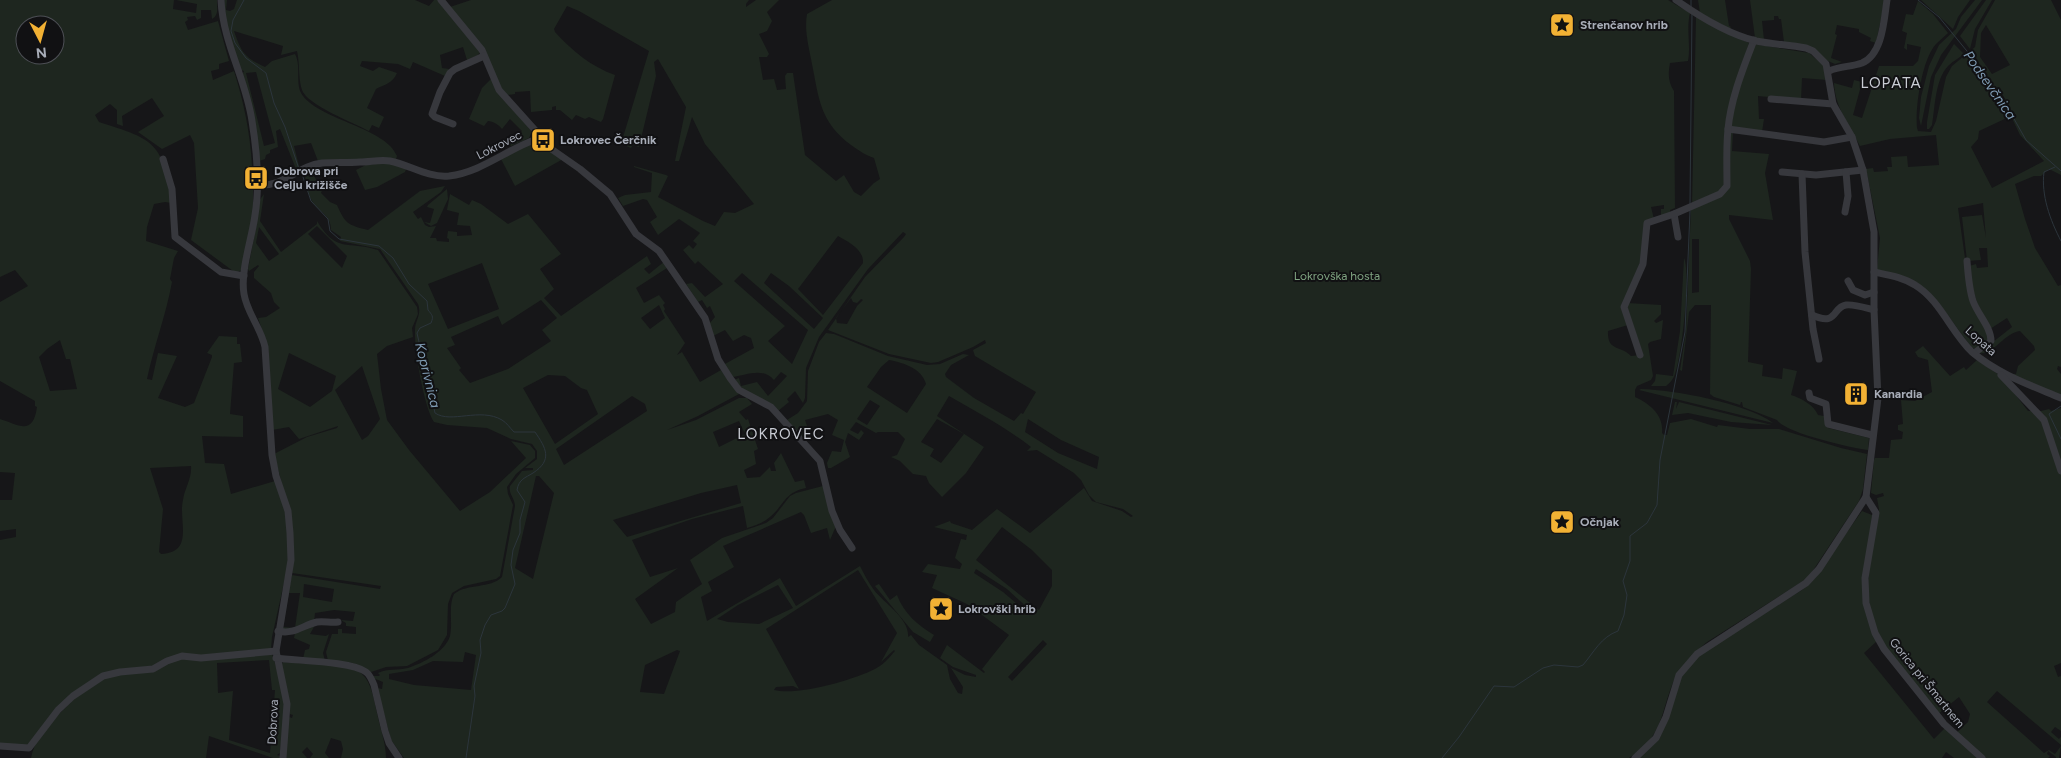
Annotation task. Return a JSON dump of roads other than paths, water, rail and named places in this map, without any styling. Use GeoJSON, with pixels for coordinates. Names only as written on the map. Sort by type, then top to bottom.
{"type":"FeatureCollection","features":[{"type":"Feature","properties":{"kind":"street"},"geometry":{"type":"LineString","coordinates":[[221,0],[224,30],[252,118],[258,185],[256,214],[244,276],[244,293],[246,302],[262,333],[265,346],[272,454],[276,476],[288,510],[291,560],[278,631],[276,654]]}},
{"type":"Feature","properties":{"kind":"street","name":"Lokrovec"},"geometry":{"type":"LineString","coordinates":[[258,185],[275,184],[301,170],[321,163],[388,161],[420,172],[451,176],[478,168],[521,145],[537,139],[535,130],[499,90],[484,56],[441,0]]}},
{"type":"Feature","properties":{"kind":"street"},"geometry":{"type":"LineString","coordinates":[[1634,758],[1656,738],[1661,729],[1679,675],[1697,654],[1806,583],[1819,569],[1866,497],[1872,435],[1878,398],[1874,310],[1874,232],[1863,170],[1852,137],[1833,104],[1829,72],[1821,58],[1806,48],[1754,40],[1709,21],[1676,0]]}},
{"type":"Feature","properties":{"kind":"street"},"geometry":{"type":"LineString","coordinates":[[1829,72],[1844,66],[1860,64],[1869,59],[1880,36],[1887,0]]}},
{"type":"Feature","properties":{"kind":"street"},"geometry":{"type":"LineString","coordinates":[[1640,355],[1624,307],[1643,264],[1646,224],[1698,205],[1724,190],[1727,186],[1728,129],[1738,84],[1754,40]]}},
{"type":"Feature","properties":{"kind":"street"},"geometry":{"type":"LineString","coordinates":[[453,124],[435,118],[432,114],[445,81],[455,69],[484,56]]}},
{"type":"Feature","properties":{"kind":"street"},"geometry":{"type":"LineString","coordinates":[[1771,99],[1833,104]]}},
{"type":"Feature","properties":{"kind":"street"},"geometry":{"type":"LineString","coordinates":[[1728,129],[1824,142],[1852,137]]}},
{"type":"Feature","properties":{"kind":"street"},"geometry":{"type":"LineString","coordinates":[[537,139],[580,169],[610,194],[636,234],[660,251],[705,318],[718,359],[739,390],[770,407],[820,461],[832,511],[840,530],[852,548]]}},
{"type":"Feature","properties":{"kind":"street"},"geometry":{"type":"LineString","coordinates":[[163,159],[172,188],[175,237],[221,272],[244,276]]}},
{"type":"Feature","properties":{"kind":"street"},"geometry":{"type":"LineString","coordinates":[[1782,172],[1816,175],[1863,170]]}},
{"type":"Feature","properties":{"kind":"street"},"geometry":{"type":"LineString","coordinates":[[1845,212],[1848,196],[1846,172]]}},
{"type":"Feature","properties":{"kind":"street"},"geometry":{"type":"LineString","coordinates":[[1802,174],[1806,252],[1814,342],[1819,359]]}},
{"type":"Feature","properties":{"kind":"street"},"geometry":{"type":"LineString","coordinates":[[1674,214],[1678,237]]}},
{"type":"Feature","properties":{"kind":"street"},"geometry":{"type":"LineString","coordinates":[[1967,261],[1973,301],[1984,324],[1991,333],[1992,341],[1974,353]]}},
{"type":"Feature","properties":{"kind":"street","name":"Lopata"},"geometry":{"type":"LineString","coordinates":[[1874,272],[1905,280],[1921,290],[1937,308],[1960,340],[1994,367],[2006,375],[2061,398]]}},
{"type":"Feature","properties":{"kind":"street"},"geometry":{"type":"LineString","coordinates":[[1848,280],[1853,290],[1865,295],[1874,292]]}},
{"type":"Feature","properties":{"kind":"street"},"geometry":{"type":"LineString","coordinates":[[1812,315],[1826,319],[1834,317],[1846,305],[1874,310]]}},
{"type":"Feature","properties":{"kind":"street"},"geometry":{"type":"LineString","coordinates":[[1994,367],[2044,420],[2061,471]]}},
{"type":"Feature","properties":{"kind":"street"},"geometry":{"type":"LineString","coordinates":[[1809,393],[1810,398],[1826,404],[1828,424],[1872,435]]}},
{"type":"Feature","properties":{"kind":"street","name":"Gorica pri Šmartnem"},"geometry":{"type":"LineString","coordinates":[[1866,497],[1876,513],[1865,578],[1866,603],[1875,633],[1884,649],[1944,724],[1982,758]]}},
{"type":"Feature","properties":{"kind":"street"},"geometry":{"type":"LineString","coordinates":[[278,631],[286,633],[295,632],[318,622],[338,622]]}},
{"type":"Feature","properties":{"kind":"street"},"geometry":{"type":"LineString","coordinates":[[0,746],[29,748],[58,710],[73,696],[103,676],[120,672],[153,669],[167,661],[182,656],[201,658],[276,654],[346,664],[366,672],[374,685],[389,743],[399,758]]}},
{"type":"Feature","properties":{"kind":"street","name":"Dobrova"},"geometry":{"type":"LineString","coordinates":[[276,654],[286,690],[287,704],[283,758]]}},
{"type":"Feature","properties":{"kind":"waterway","name":"Koprivnica"},"geometry":{"type":"LineString","coordinates":[[244,0],[233,20],[231,31],[235,43],[246,58],[266,73],[274,103],[285,127],[299,169]]}},
{"type":"Feature","properties":{"kind":"waterway"},"geometry":{"type":"LineString","coordinates":[[1691,0],[1691,7]]}},
{"type":"Feature","properties":{"kind":"waterway","name":"Podsevčnica"},"geometry":{"type":"LineString","coordinates":[[1918,0],[1939,17],[1971,56],[1984,77],[2004,101],[2026,140],[2061,171]]}},
{"type":"Feature","properties":{"kind":"waterway"},"geometry":{"type":"LineString","coordinates":[[1690,204],[1692,13]]}},
{"type":"Feature","properties":{"kind":"waterway"},"geometry":{"type":"LineString","coordinates":[[2055,167],[2044,172],[2043,181],[2050,216],[2061,241]]}},
{"type":"Feature","properties":{"kind":"waterway","name":"Koprivnica"},"geometry":{"type":"LineString","coordinates":[[302,174],[311,201],[328,219],[330,231],[339,239],[379,246],[393,258],[409,284],[427,301],[432,321],[420,328],[417,333],[435,413],[449,417],[493,416],[504,421],[514,432],[535,432],[546,454],[539,468],[523,479],[518,486],[517,490],[525,502],[520,520],[520,533],[513,550],[511,565],[515,584],[505,608],[491,615],[480,640],[481,653],[474,686],[475,696],[466,758]]}},
{"type":"Feature","properties":{"kind":"waterway"},"geometry":{"type":"LineString","coordinates":[[1442,758],[1494,686],[1514,687],[1543,668],[1554,665],[1578,667],[1583,665],[1602,641],[1618,631],[1624,615],[1627,595],[1623,581],[1630,561],[1630,536],[1647,523],[1657,505],[1660,460],[1685,332],[1690,211]]}},
{"type":"Feature","properties":{"kind":"waterway"},"geometry":{"type":"LineString","coordinates":[[2061,406],[2049,414],[2061,439]]}},
{"type":"Feature","properties":{"kind":"place","name":"Strenčanov hrib"},"geometry":{"type":"Point","coordinates":[1562,25]}},
{"type":"Feature","properties":{"kind":"place","name":"Lokrovec Čerčnik"},"geometry":{"type":"Point","coordinates":[543,140]}},
{"type":"Feature","properties":{"kind":"place","name":"Dobrova pri Celju križišče"},"geometry":{"type":"Point","coordinates":[256,178]}},
{"type":"Feature","properties":{"kind":"place","name":"Kanardia"},"geometry":{"type":"Point","coordinates":[1856,394]}},
{"type":"Feature","properties":{"kind":"place","name":"Očnjak"},"geometry":{"type":"Point","coordinates":[1562,522]}},
{"type":"Feature","properties":{"kind":"place","name":"Lokrovški hrib"},"geometry":{"type":"Point","coordinates":[941,609]}},
{"type":"Feature","properties":{"kind":"district","name":"LOPATA"},"geometry":{"type":"Point","coordinates":[1891,83]}},
{"type":"Feature","properties":{"kind":"district","name":"LOKROVEC"},"geometry":{"type":"Point","coordinates":[781,434]}},
{"type":"Feature","properties":{"kind":"park label","name":"Lokrovška hosta"},"geometry":{"type":"Point","coordinates":[1337,276]}}]}
